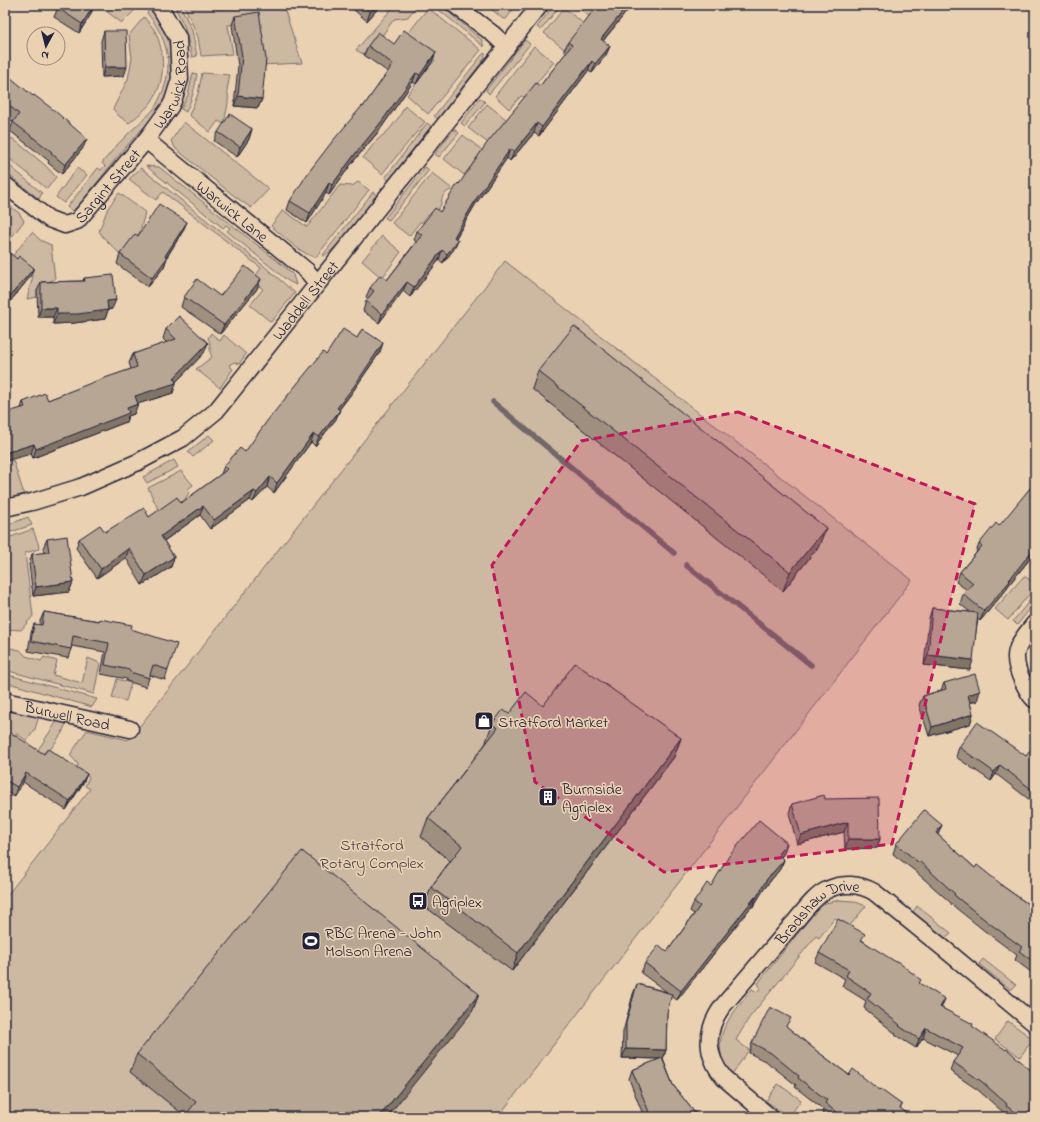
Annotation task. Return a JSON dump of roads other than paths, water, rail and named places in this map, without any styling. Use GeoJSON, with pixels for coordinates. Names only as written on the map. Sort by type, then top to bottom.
{"type":"FeatureCollection","features":[{"type":"Feature","properties":{"kind":"street","name":"Warwick Road"},"geometry":{"type":"LineString","coordinates":[[146,140],[173,101],[180,79],[178,38],[158,5]]}},
{"type":"Feature","properties":{"kind":"street"},"geometry":{"type":"LineString","coordinates":[[455,5],[493,34],[507,47]]}},
{"type":"Feature","properties":{"kind":"street","name":"Waddell Street"},"geometry":{"type":"LineString","coordinates":[[5,508],[32,502],[81,487],[138,462],[183,438],[216,410],[540,5]]}},
{"type":"Feature","properties":{"kind":"street","name":"Sargint Street"},"geometry":{"type":"LineString","coordinates":[[5,185],[49,219],[66,225],[77,222],[146,140]]}},
{"type":"Feature","properties":{"kind":"street","name":"Warwick Lane"},"geometry":{"type":"LineString","coordinates":[[146,140],[307,271],[317,283]]}},
{"type":"Feature","properties":{"kind":"street"},"geometry":{"type":"LineString","coordinates":[[1035,623],[1025,635],[1018,647],[1015,658],[1017,670],[1030,696],[1035,700]]}},
{"type":"Feature","properties":{"kind":"street","name":"Burwell Road"},"geometry":{"type":"LineString","coordinates":[[5,701],[130,729]]}},
{"type":"Feature","properties":{"kind":"street","name":"Bradshaw Drive"},"geometry":{"type":"LineString","coordinates":[[770,1117],[724,1078],[718,1071],[710,1053],[709,1043],[711,1029],[722,1007],[770,950],[816,898],[834,887],[855,885],[874,892],[1035,1024]]}},
{"type":"Feature","properties":{"kind":"waterway"},"geometry":{"type":"LineString","coordinates":[[493,402],[674,553]]}},
{"type":"Feature","properties":{"kind":"waterway"},"geometry":{"type":"LineString","coordinates":[[686,565],[811,665]]}},
{"type":"Feature","properties":{"kind":"place","name":"Stratford Market"},"geometry":{"type":"Point","coordinates":[484,721]}},
{"type":"Feature","properties":{"kind":"place","name":"Burnside Agriplex"},"geometry":{"type":"Point","coordinates":[548,797]}},
{"type":"Feature","properties":{"kind":"place","name":"Agriplex"},"geometry":{"type":"Point","coordinates":[418,901]}},
{"type":"Feature","properties":{"kind":"place","name":"RBC Arena - John Molson Arena"},"geometry":{"type":"Point","coordinates":[311,941]}},
{"type":"Feature","properties":{"kind":"park label","name":"Stratford Rotary Complex"},"geometry":{"type":"Point","coordinates":[372,853]}}]}
